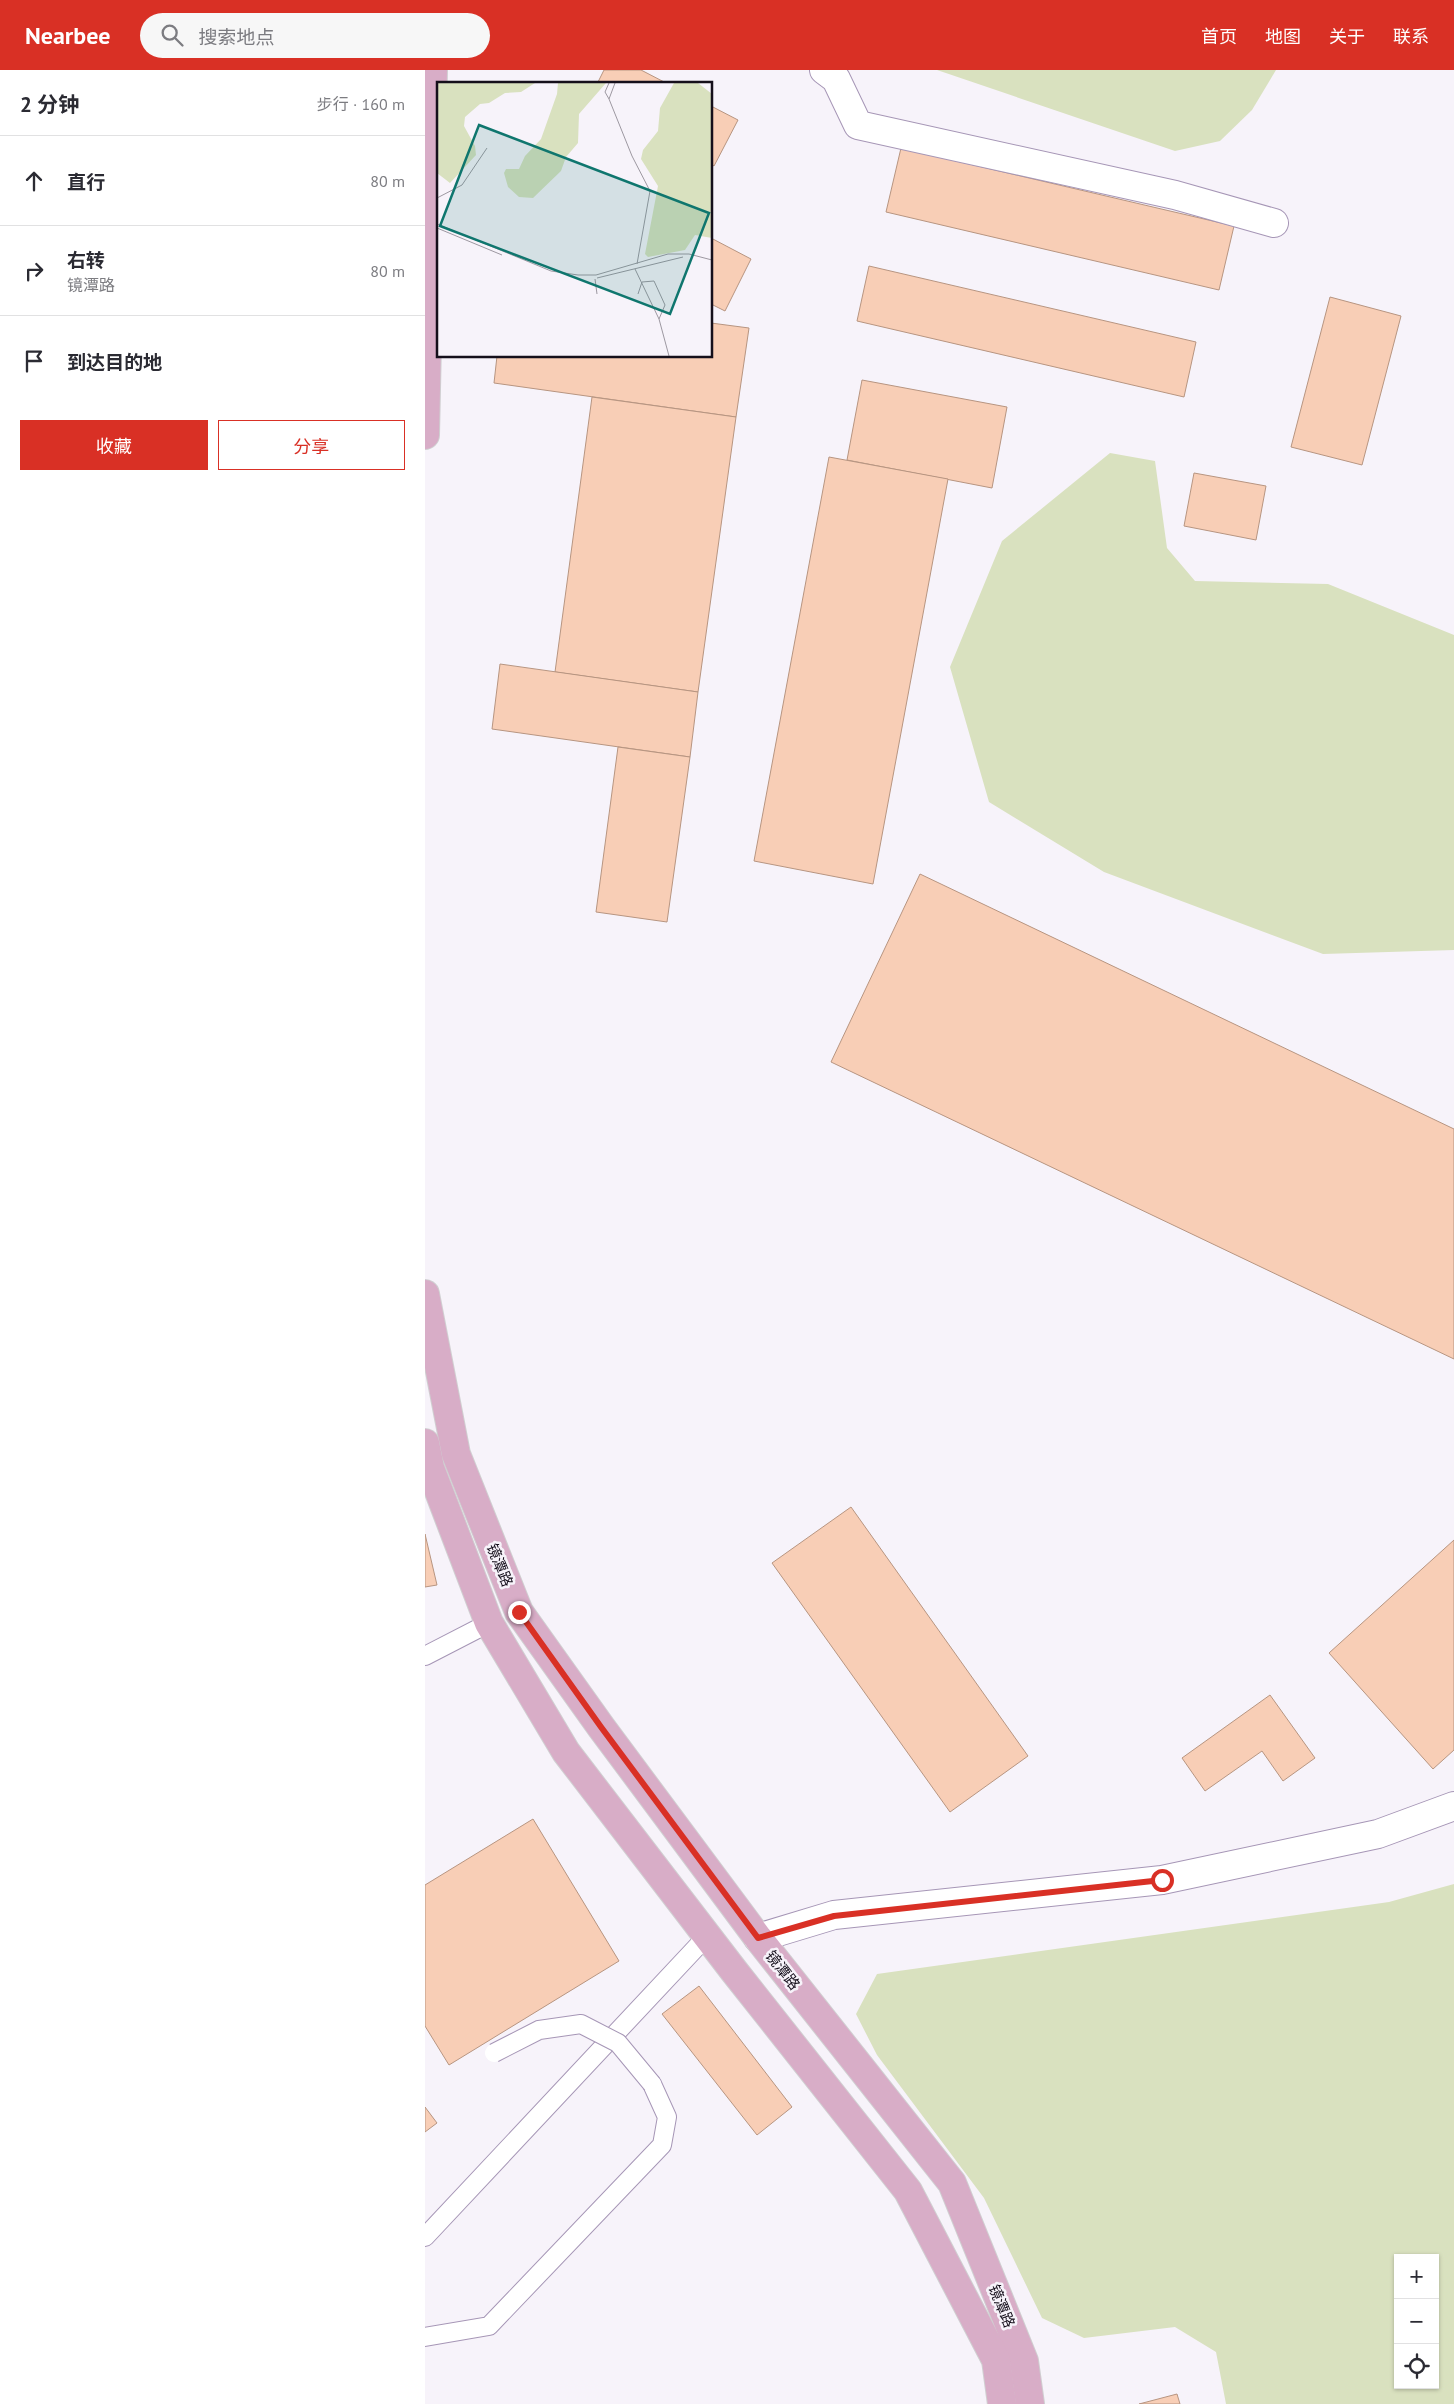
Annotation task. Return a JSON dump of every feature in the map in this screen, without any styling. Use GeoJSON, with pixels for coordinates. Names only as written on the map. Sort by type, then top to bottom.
{"type":"FeatureCollection","features":[{"type":"Feature","properties":{"kind":"main road"},"geometry":{"type":"LineString","coordinates":[[425,435],[433,70]]}},
{"type":"Feature","properties":{"kind":"main road","name":"镜潭路"},"geometry":{"type":"LineString","coordinates":[[425,1294],[456,1454],[519,1612],[601,1727],[758,1938],[952,2182],[1024,2360],[1030,2404]]}},
{"type":"Feature","properties":{"kind":"main road","name":"镜潭路"},"geometry":{"type":"LineString","coordinates":[[425,1442],[430,1468],[489,1623],[566,1752],[707,1936],[907,2191],[995,2360],[1002,2404]]}},
{"type":"Feature","properties":{"kind":"street"},"geometry":{"type":"LineString","coordinates":[[824,70],[836,79],[858,125],[1175,195],[1275,223]]}},
{"type":"Feature","properties":{"kind":"street"},"geometry":{"type":"LineString","coordinates":[[758,1938],[834,1916],[1162,1880],[1378,1834],[1454,1806]]}},
{"type":"Feature","properties":{"kind":"lane"},"geometry":{"type":"LineString","coordinates":[[425,1656],[489,1623]]}},
{"type":"Feature","properties":{"kind":"lane"},"geometry":{"type":"LineString","coordinates":[[425,2238],[707,1936]]}},
{"type":"Feature","properties":{"kind":"lane"},"geometry":{"type":"LineString","coordinates":[[425,2337],[489,2326],[662,2145],[667,2117],[651,2084],[618,2043],[581,2024],[539,2030],[493,2053]]}},
{"type":"Feature","properties":{"kind":"green space"},"geometry":{"type":"Polygon","coordinates":[[[937,70],[1276,70],[1252,110],[1220,141],[1175,151],[937,70]]]}},
{"type":"Feature","properties":{"kind":"green space"},"geometry":{"type":"Polygon","coordinates":[[[1110,453],[1155,461],[1167,548],[1195,581],[1328,584],[1454,635],[1454,950],[1323,954],[1104,872],[989,802],[950,667],[1002,541],[1110,453]]]}},
{"type":"Feature","properties":{"kind":"green space"},"geometry":{"type":"Polygon","coordinates":[[[1454,1884],[1454,2404],[1226,2404],[1216,2352],[1175,2327],[1084,2338],[1042,2318],[984,2198],[877,2055],[856,2014],[877,1974],[1389,1902],[1454,1884]]]}},
{"type":"Feature","properties":{"kind":"building"},"geometry":{"type":"Polygon","coordinates":[[[604,70],[641,70],[664,82],[598,82],[604,70]]]}},
{"type":"Feature","properties":{"kind":"building"},"geometry":{"type":"Polygon","coordinates":[[[713,107],[738,120],[713,165],[713,107]]]}},
{"type":"Feature","properties":{"kind":"building"},"geometry":{"type":"Polygon","coordinates":[[[901,148],[1234,226],[1219,290],[886,212],[901,148]]]}},
{"type":"Feature","properties":{"kind":"building"},"geometry":{"type":"Polygon","coordinates":[[[713,239],[751,259],[725,311],[713,305],[713,239]]]}},
{"type":"Feature","properties":{"kind":"building"},"geometry":{"type":"Polygon","coordinates":[[[869,266],[1196,342],[1184,397],[857,321],[869,266]]]}},
{"type":"Feature","properties":{"kind":"building"},"geometry":{"type":"Polygon","coordinates":[[[1330,297],[1401,316],[1362,465],[1291,447],[1330,297]]]}},
{"type":"Feature","properties":{"kind":"building"},"geometry":{"type":"Polygon","coordinates":[[[713,323],[749,328],[736,417],[494,383],[497,358],[713,358],[713,323]]]}},
{"type":"Feature","properties":{"kind":"building"},"geometry":{"type":"Polygon","coordinates":[[[862,380],[1007,407],[992,488],[847,460],[862,380]]]}},
{"type":"Feature","properties":{"kind":"building"},"geometry":{"type":"Polygon","coordinates":[[[592,397],[736,417],[698,692],[555,672],[592,397]]]}},
{"type":"Feature","properties":{"kind":"building"},"geometry":{"type":"Polygon","coordinates":[[[829,457],[948,479],[873,884],[754,861],[829,457]]]}},
{"type":"Feature","properties":{"kind":"building"},"geometry":{"type":"Polygon","coordinates":[[[1194,473],[1266,486],[1256,540],[1184,526],[1194,473]]]}},
{"type":"Feature","properties":{"kind":"building"},"geometry":{"type":"Polygon","coordinates":[[[500,664],[698,692],[690,757],[492,729],[500,664]]]}},
{"type":"Feature","properties":{"kind":"building"},"geometry":{"type":"Polygon","coordinates":[[[618,747],[690,757],[667,922],[596,912],[618,747]]]}},
{"type":"Feature","properties":{"kind":"building"},"geometry":{"type":"Polygon","coordinates":[[[920,874],[1454,1129],[1454,1359],[831,1062],[920,874]]]}},
{"type":"Feature","properties":{"kind":"building"},"geometry":{"type":"Polygon","coordinates":[[[851,1507],[1028,1756],[950,1812],[772,1563],[851,1507]]]}},
{"type":"Feature","properties":{"kind":"building"},"geometry":{"type":"Polygon","coordinates":[[[425,1534],[437,1585],[425,1587],[425,1534]]]}},
{"type":"Feature","properties":{"kind":"building"},"geometry":{"type":"Polygon","coordinates":[[[1454,1540],[1454,1750],[1433,1769],[1329,1653],[1454,1540]]]}},
{"type":"Feature","properties":{"kind":"building"},"geometry":{"type":"Polygon","coordinates":[[[1270,1695],[1315,1758],[1283,1781],[1262,1751],[1205,1791],[1182,1758],[1270,1695]]]}},
{"type":"Feature","properties":{"kind":"building"},"geometry":{"type":"Polygon","coordinates":[[[533,1819],[619,1961],[449,2065],[425,2026],[425,1885],[533,1819]]]}},
{"type":"Feature","properties":{"kind":"building"},"geometry":{"type":"Polygon","coordinates":[[[699,1986],[792,2107],[757,2135],[662,2014],[699,1986]]]}},
{"type":"Feature","properties":{"kind":"building"},"geometry":{"type":"Polygon","coordinates":[[[425,2107],[437,2123],[425,2132],[425,2107]]]}},
{"type":"Feature","properties":{"kind":"building"},"geometry":{"type":"Polygon","coordinates":[[[1177,2394],[1180,2404],[1139,2404],[1177,2394]]]}},
{"type":"Feature","properties":{"kind":"route"},"geometry":{"type":"LineString","coordinates":[[519,1612],[601,1727],[758,1938],[834,1916],[1162,1880]]}}]}
